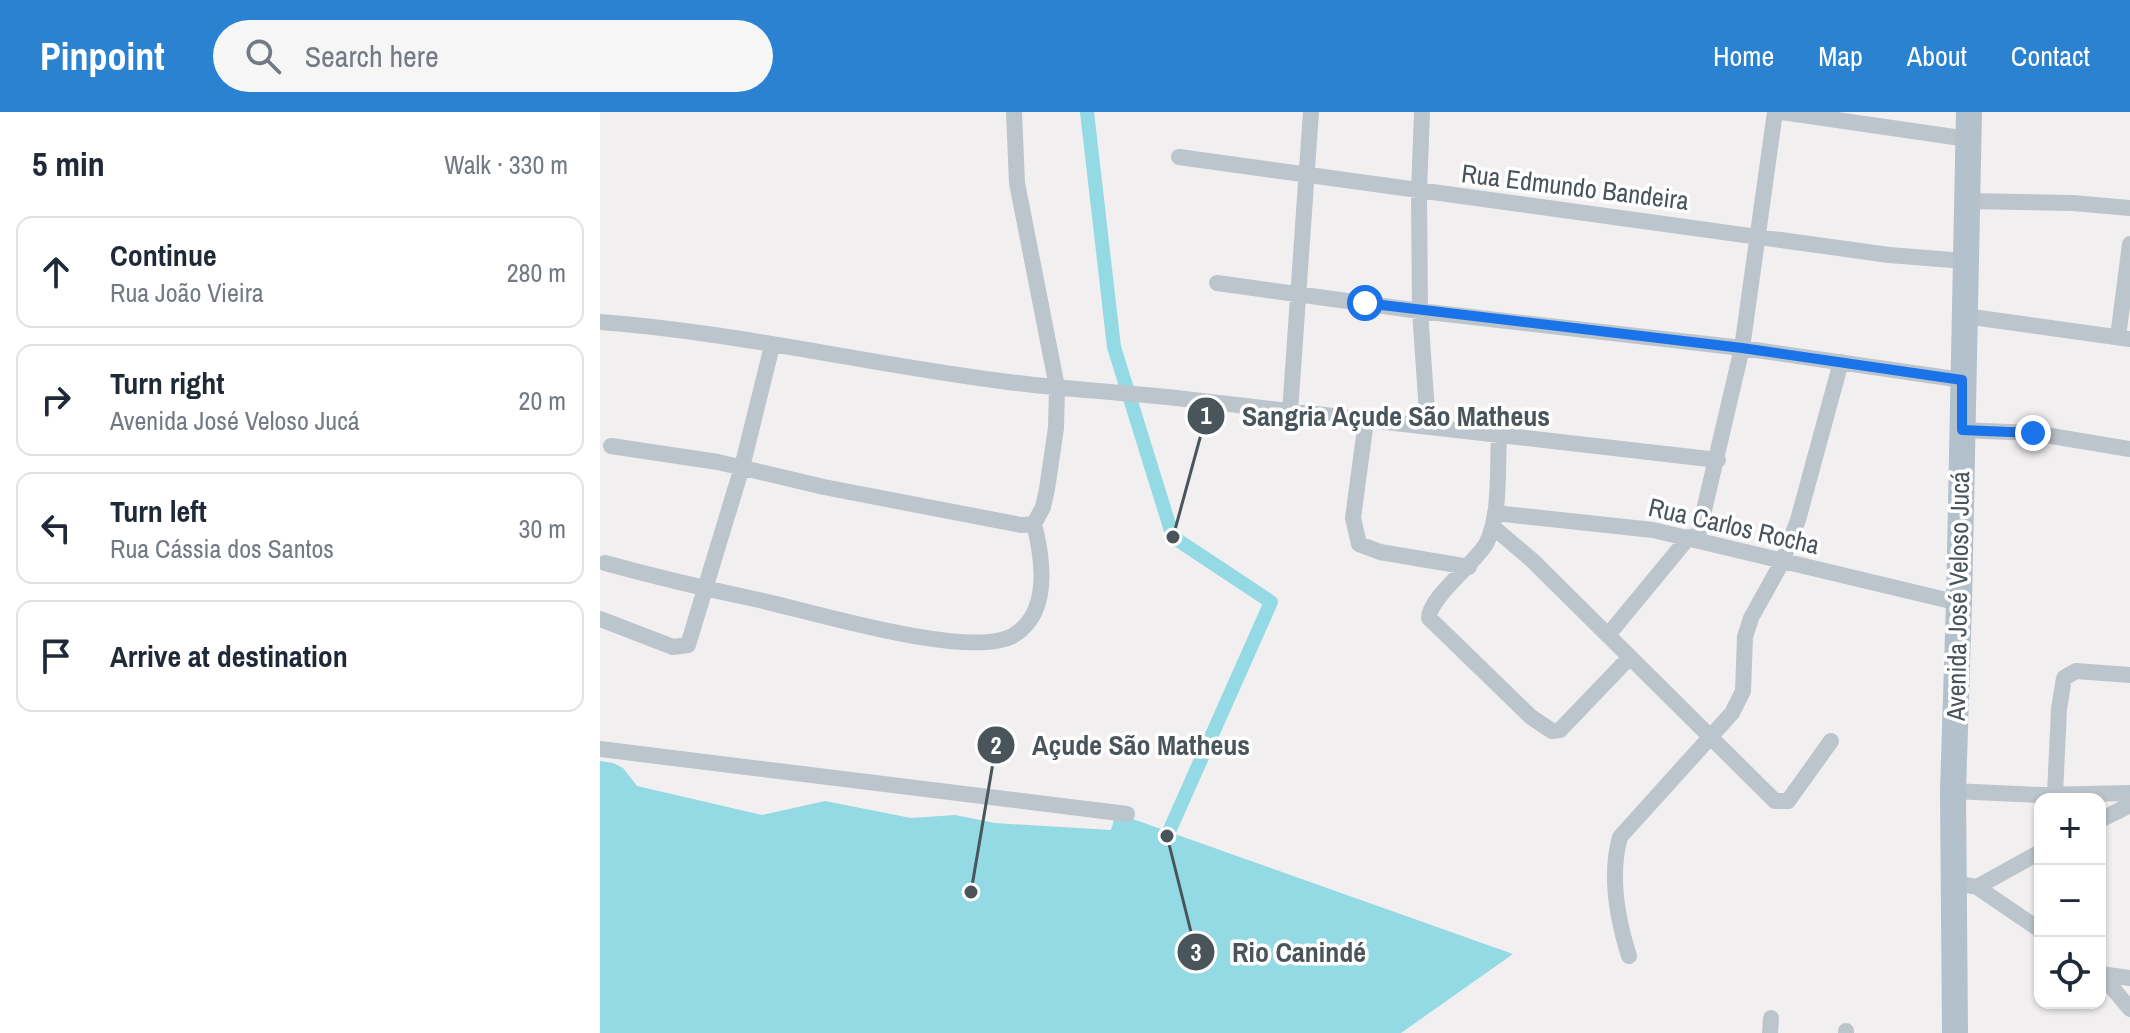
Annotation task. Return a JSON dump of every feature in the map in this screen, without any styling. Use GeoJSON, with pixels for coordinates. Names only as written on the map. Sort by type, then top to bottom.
{"type":"FeatureCollection","features":[{"type":"Feature","properties":{"kind":"main road","name":"Avenida José Veloso Jucá"},"geometry":{"type":"LineString","coordinates":[[1955,1033],[1966,885],[1953,791],[1969,112]]}},
{"type":"Feature","properties":{"kind":"street"},"geometry":{"type":"LineString","coordinates":[[605,563],[707,590],[943,640],[994,642],[1024,628],[1039,605],[1039,547],[1034,524],[1043,507],[1047,489],[1056,428],[1057,387],[1017,183],[1014,112]]}},
{"type":"Feature","properties":{"kind":"street"},"geometry":{"type":"LineString","coordinates":[[1290,412],[1311,112]]}},
{"type":"Feature","properties":{"kind":"street"},"geometry":{"type":"LineString","coordinates":[[1422,112],[1420,311],[1428,427]]}},
{"type":"Feature","properties":{"kind":"street"},"geometry":{"type":"LineString","coordinates":[[1608,635],[1693,538],[1718,460],[1742,348],[1775,112]]}},
{"type":"Feature","properties":{"kind":"street"},"geometry":{"type":"LineString","coordinates":[[1782,112],[1968,139]]}},
{"type":"Feature","properties":{"kind":"street","name":"Rua Edmundo Bandeira"},"geometry":{"type":"LineString","coordinates":[[1179,157],[1889,255],[1965,261]]}},
{"type":"Feature","properties":{"kind":"street"},"geometry":{"type":"LineString","coordinates":[[1966,201],[2073,203],[2130,208]]}},
{"type":"Feature","properties":{"kind":"street"},"geometry":{"type":"LineString","coordinates":[[1965,316],[2124,338],[2130,244]]}},
{"type":"Feature","properties":{"kind":"street"},"geometry":{"type":"LineString","coordinates":[[1217,283],[1420,311],[1742,348],[1962,380]]}},
{"type":"Feature","properties":{"kind":"street"},"geometry":{"type":"LineString","coordinates":[[600,322],[669,327],[884,365],[1057,387],[1718,460]]}},
{"type":"Feature","properties":{"kind":"street"},"geometry":{"type":"LineString","coordinates":[[600,619],[650,640],[682,648],[688,645],[742,467],[772,346]]}},
{"type":"Feature","properties":{"kind":"street"},"geometry":{"type":"LineString","coordinates":[[1629,956],[1619,925],[1616,900],[1616,851],[1620,837],[1732,713],[1739,700],[1743,691],[1745,637],[1751,618],[1782,562],[1798,520],[1841,362]]}},
{"type":"Feature","properties":{"kind":"street"},"geometry":{"type":"LineString","coordinates":[[1366,421],[1353,518],[1359,544],[1380,552],[1469,567]]}},
{"type":"Feature","properties":{"kind":"street"},"geometry":{"type":"LineString","coordinates":[[1962,430],[2033,433],[2130,449]]}},
{"type":"Feature","properties":{"kind":"street"},"geometry":{"type":"LineString","coordinates":[[1499,437],[1494,520],[1481,551],[1433,604],[1429,618],[1545,729],[1560,730],[1630,657]]}},
{"type":"Feature","properties":{"kind":"street"},"geometry":{"type":"LineString","coordinates":[[611,446],[742,467],[1021,525],[1034,524]]}},
{"type":"Feature","properties":{"kind":"street"},"geometry":{"type":"LineString","coordinates":[[1494,520],[1773,799],[1784,803],[1792,797],[1831,741]]}},
{"type":"Feature","properties":{"kind":"street","name":"Rua Carlos Rocha"},"geometry":{"type":"LineString","coordinates":[[1494,520],[1653,530],[1959,603]]}},
{"type":"Feature","properties":{"kind":"street"},"geometry":{"type":"LineString","coordinates":[[2055,793],[2059,709],[2064,678],[2076,671],[2130,675]]}},
{"type":"Feature","properties":{"kind":"street"},"geometry":{"type":"LineString","coordinates":[[600,749],[1127,814]]}},
{"type":"Feature","properties":{"kind":"street"},"geometry":{"type":"LineString","coordinates":[[1953,791],[2034,793]]}},
{"type":"Feature","properties":{"kind":"street"},"geometry":{"type":"LineString","coordinates":[[2106,793],[2130,793]]}},
{"type":"Feature","properties":{"kind":"street"},"geometry":{"type":"LineString","coordinates":[[2106,817],[2130,805]]}},
{"type":"Feature","properties":{"kind":"street"},"geometry":{"type":"LineString","coordinates":[[1966,885],[2034,855]]}},
{"type":"Feature","properties":{"kind":"street"},"geometry":{"type":"LineString","coordinates":[[1966,885],[2034,926]]}},
{"type":"Feature","properties":{"kind":"street"},"geometry":{"type":"LineString","coordinates":[[2106,974],[2130,978]]}},
{"type":"Feature","properties":{"kind":"street"},"geometry":{"type":"LineString","coordinates":[[2106,980],[2130,1009]]}},
{"type":"Feature","properties":{"kind":"water"},"geometry":{"type":"Polygon","coordinates":[[[600,761],[623,768],[637,786],[762,815],[825,801],[911,818],[955,815],[995,823],[1111,830],[1116,813],[1513,954],[1401,1033],[600,1033],[600,761]]]}},
{"type":"Feature","properties":{"kind":"waterway"},"geometry":{"type":"LineString","coordinates":[[1087,112],[1114,347],[1173,537],[1271,602],[1167,836]]}},
{"type":"Feature","properties":{"kind":"place","name":"Sangria Açude São Matheus"},"geometry":{"type":"Point","coordinates":[1173,537]}},
{"type":"Feature","properties":{"kind":"place","name":"Rio Canindé"},"geometry":{"type":"Point","coordinates":[1167,836]}},
{"type":"Feature","properties":{"kind":"place","name":"Açude São Matheus"},"geometry":{"type":"Point","coordinates":[971,892]}},
{"type":"Feature","properties":{"kind":"route"},"geometry":{"type":"LineString","coordinates":[[1365,303],[1742,348],[1962,380],[1962,430],[2033,433]]}}]}
